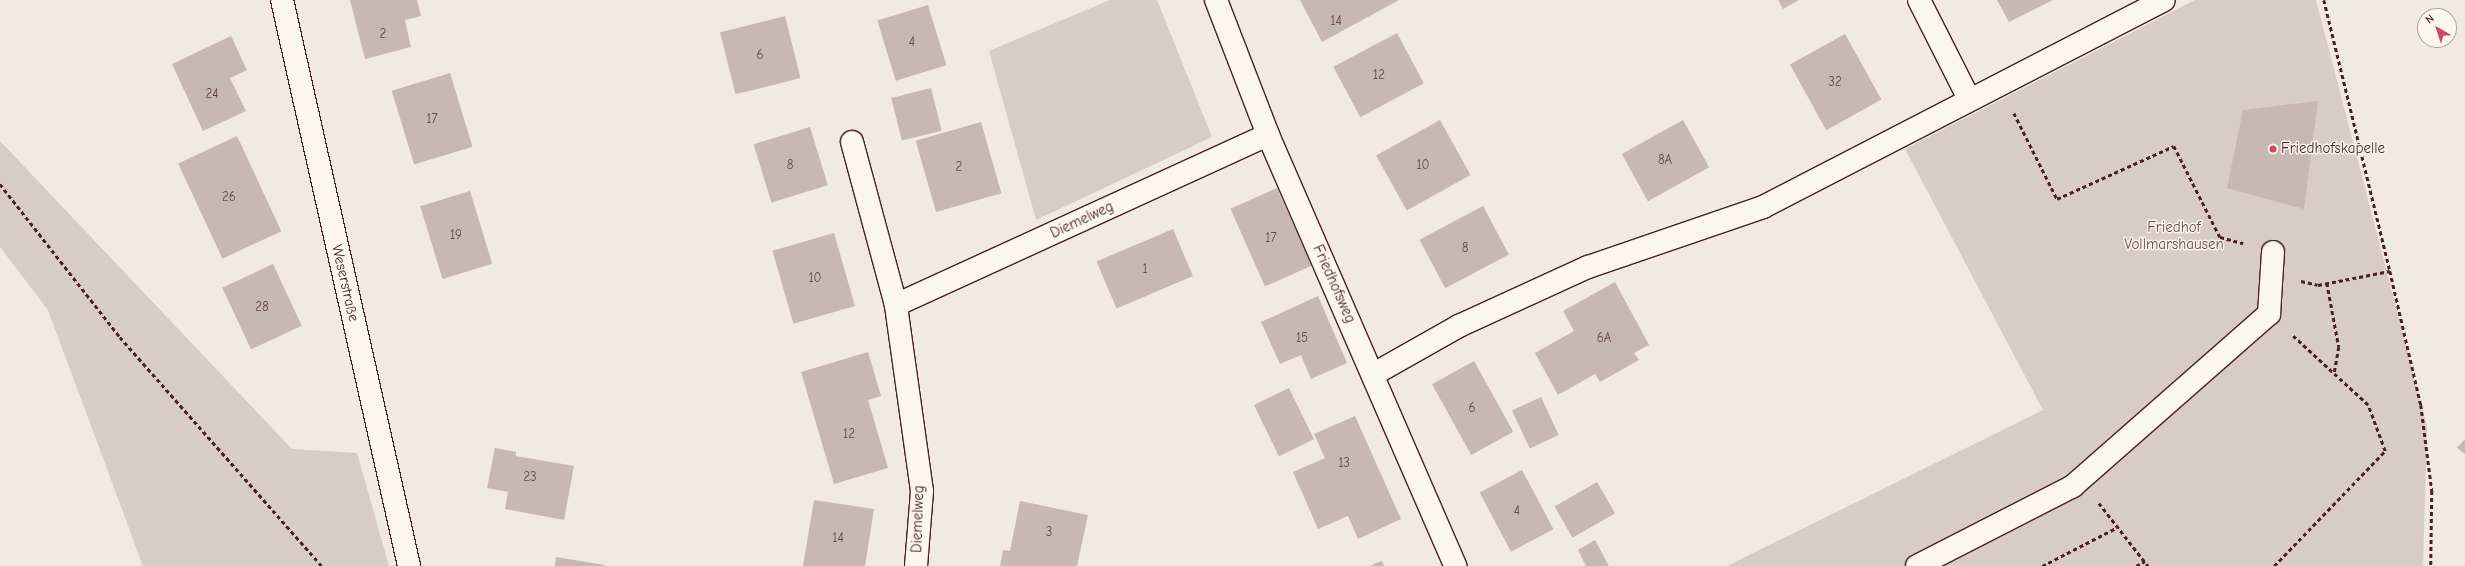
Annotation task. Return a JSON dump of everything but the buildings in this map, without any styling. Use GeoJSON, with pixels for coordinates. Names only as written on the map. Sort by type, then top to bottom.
{"type":"FeatureCollection","features":[{"type":"Feature","properties":{"kind":"street","name":"Weserstraße"},"geometry":{"type":"LineString","coordinates":[[282,0],[409,566]]}},
{"type":"Feature","properties":{"kind":"street","name":"Friedhofsweg"},"geometry":{"type":"LineString","coordinates":[[1216,0],[1268,136],[1374,374],[1455,566]]}},
{"type":"Feature","properties":{"kind":"street"},"geometry":{"type":"LineString","coordinates":[[1919,0],[1969,99]]}},
{"type":"Feature","properties":{"kind":"street"},"geometry":{"type":"LineString","coordinates":[[1374,374],[1459,326],[1588,267],[1763,207],[1969,99],[2164,0]]}},
{"type":"Feature","properties":{"kind":"street","name":"Diemelweg"},"geometry":{"type":"LineString","coordinates":[[896,305],[1268,136]]}},
{"type":"Feature","properties":{"kind":"street","name":"Diemelweg"},"geometry":{"type":"LineString","coordinates":[[852,142],[896,305],[922,491],[916,566]]}},
{"type":"Feature","properties":{"kind":"street"},"geometry":{"type":"LineString","coordinates":[[1916,566],[2080,480],[2269,314],[2273,275],[2273,252]]}},
{"type":"Feature","properties":{"kind":"path"},"geometry":{"type":"LineString","coordinates":[[2324,0],[2422,405],[2432,491],[2431,566]]}},
{"type":"Feature","properties":{"kind":"path"},"geometry":{"type":"LineString","coordinates":[[1999,84],[2057,199],[2174,146],[2220,237],[2273,252]]}},
{"type":"Feature","properties":{"kind":"path"},"geometry":{"type":"LineString","coordinates":[[0,184],[120,337],[322,566]]}},
{"type":"Feature","properties":{"kind":"path"},"geometry":{"type":"LineString","coordinates":[[2273,275],[2327,284],[2390,271]]}},
{"type":"Feature","properties":{"kind":"path"},"geometry":{"type":"LineString","coordinates":[[2327,284],[2339,347],[2334,375]]}},
{"type":"Feature","properties":{"kind":"path"},"geometry":{"type":"LineString","coordinates":[[2269,314],[2368,405],[2384,451],[2274,566]]}},
{"type":"Feature","properties":{"kind":"path"},"geometry":{"type":"LineString","coordinates":[[2080,480],[2148,566]]}},
{"type":"Feature","properties":{"kind":"path"},"geometry":{"type":"LineString","coordinates":[[2042,566],[2118,527]]}},
{"type":"Feature","properties":{"kind":"path"},"geometry":{"type":"LineString","coordinates":[[2136,566],[2144,561]]}},
{"type":"Feature","properties":{"kind":"green space"},"geometry":{"type":"Polygon","coordinates":[[[1110,0],[1157,0],[1212,137],[1036,220],[989,51],[1110,0]]]}},
{"type":"Feature","properties":{"kind":"green space","name":"Friedhof Vollmarshausen"},"geometry":{"type":"Polygon","coordinates":[[[2195,0],[2316,0],[2427,426],[2423,566],[1727,566],[2043,410],[1905,149],[2195,0]]]}},
{"type":"Feature","properties":{"kind":"green space"},"geometry":{"type":"Polygon","coordinates":[[[0,141],[292,449],[357,453],[389,566],[143,566],[48,310],[0,247],[0,141]]]}},
{"type":"Feature","properties":{"kind":"place","name":"Friedhofskapelle"},"geometry":{"type":"Point","coordinates":[2273,149]}}]}
